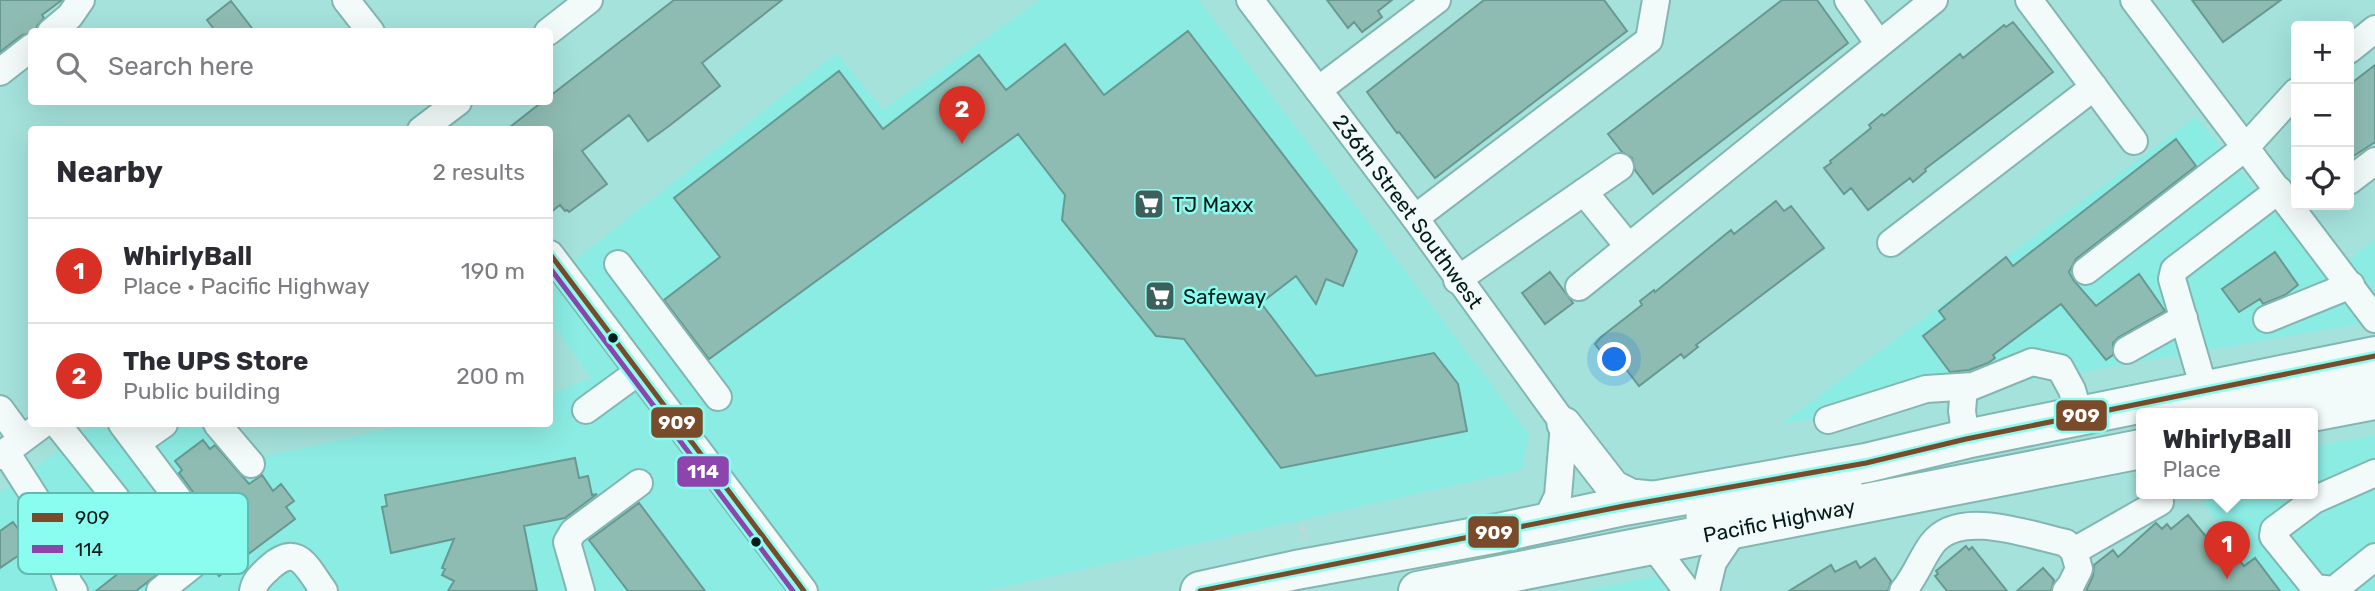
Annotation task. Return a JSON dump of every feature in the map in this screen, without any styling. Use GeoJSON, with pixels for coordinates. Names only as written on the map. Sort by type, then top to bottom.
{"type":"FeatureCollection","features":[{"type":"Feature","properties":{"kind":"highway","name":"Pacific Highway"},"geometry":{"type":"LineString","coordinates":[[2161,408],[2215,402],[2375,356]]}},
{"type":"Feature","properties":{"kind":"highway"},"geometry":{"type":"LineString","coordinates":[[2318,411],[2375,400]]}},
{"type":"Feature","properties":{"kind":"highway","name":"Pacific Highway"},"geometry":{"type":"LineString","coordinates":[[1200,591],[1546,521],[1866,463],[1966,439],[2080,417],[2136,411]]}},
{"type":"Feature","properties":{"kind":"highway","name":"Pacific Highway"},"geometry":{"type":"LineString","coordinates":[[1425,590],[1526,580],[1652,544],[2136,450]]}},
{"type":"Feature","properties":{"kind":"main road"},"geometry":{"type":"LineString","coordinates":[[2215,402],[2375,379]]}},
{"type":"Feature","properties":{"kind":"main road"},"geometry":{"type":"LineString","coordinates":[[1564,424],[1613,487],[1631,496],[1665,499]]}},
{"type":"Feature","properties":{"kind":"main road"},"geometry":{"type":"LineString","coordinates":[[1652,544],[1660,527],[1847,484],[1866,463]]}},
{"type":"Feature","properties":{"kind":"street"},"geometry":{"type":"LineString","coordinates":[[56,28],[70,16],[81,0]]}},
{"type":"Feature","properties":{"kind":"street"},"geometry":{"type":"LineString","coordinates":[[346,0],[368,28]]}},
{"type":"Feature","properties":{"kind":"street"},"geometry":{"type":"LineString","coordinates":[[553,28],[589,0]]}},
{"type":"Feature","properties":{"kind":"street","name":"236th Street Southwest"},"geometry":{"type":"LineString","coordinates":[[1250,0],[1415,218],[1457,280],[1564,424]]}},
{"type":"Feature","properties":{"kind":"street"},"geometry":{"type":"LineString","coordinates":[[1318,90],[1437,0]]}},
{"type":"Feature","properties":{"kind":"street"},"geometry":{"type":"LineString","coordinates":[[1415,218],[1649,40],[1656,0]]}},
{"type":"Feature","properties":{"kind":"street"},"geometry":{"type":"LineString","coordinates":[[1847,0],[1879,44]]}},
{"type":"Feature","properties":{"kind":"street"},"geometry":{"type":"LineString","coordinates":[[1580,287],[1934,0]]}},
{"type":"Feature","properties":{"kind":"street"},"geometry":{"type":"LineString","coordinates":[[2029,0],[2134,141]]}},
{"type":"Feature","properties":{"kind":"street"},"geometry":{"type":"LineString","coordinates":[[2134,0],[2279,190],[2308,211],[2351,285],[2375,319]]}},
{"type":"Feature","properties":{"kind":"street"},"geometry":{"type":"LineString","coordinates":[[2354,46],[2375,29]]}},
{"type":"Feature","properties":{"kind":"street"},"geometry":{"type":"LineString","coordinates":[[0,72],[28,50]]}},
{"type":"Feature","properties":{"kind":"street"},"geometry":{"type":"LineString","coordinates":[[1891,243],[2094,87]]}},
{"type":"Feature","properties":{"kind":"street"},"geometry":{"type":"LineString","coordinates":[[2086,271],[2246,147],[2291,98]]}},
{"type":"Feature","properties":{"kind":"street"},"geometry":{"type":"LineString","coordinates":[[2354,177],[2375,161]]}},
{"type":"Feature","properties":{"kind":"street"},"geometry":{"type":"LineString","coordinates":[[1457,280],[1620,167]]}},
{"type":"Feature","properties":{"kind":"street"},"geometry":{"type":"LineString","coordinates":[[2215,402],[2184,318],[2172,279],[2174,270],[2279,190]]}},
{"type":"Feature","properties":{"kind":"street"},"geometry":{"type":"LineString","coordinates":[[1584,192],[1628,246]]}},
{"type":"Feature","properties":{"kind":"street"},"geometry":{"type":"LineString","coordinates":[[553,258],[804,591]]}},
{"type":"Feature","properties":{"kind":"street"},"geometry":{"type":"LineString","coordinates":[[618,264],[718,397]]}},
{"type":"Feature","properties":{"kind":"street"},"geometry":{"type":"LineString","coordinates":[[2267,319],[2351,285]]}},
{"type":"Feature","properties":{"kind":"street"},"geometry":{"type":"LineString","coordinates":[[2127,350],[2184,318]]}},
{"type":"Feature","properties":{"kind":"street"},"geometry":{"type":"LineString","coordinates":[[1828,420],[1926,389],[1972,386],[2032,362],[2060,368],[2072,390],[2080,417]]}},
{"type":"Feature","properties":{"kind":"street"},"geometry":{"type":"LineString","coordinates":[[586,410],[638,372]]}},
{"type":"Feature","properties":{"kind":"street"},"geometry":{"type":"LineString","coordinates":[[1964,387],[1962,411],[1966,439]]}},
{"type":"Feature","properties":{"kind":"street"},"geometry":{"type":"LineString","coordinates":[[0,409],[18,443],[35,493]]}},
{"type":"Feature","properties":{"kind":"street"},"geometry":{"type":"LineString","coordinates":[[1546,521],[1558,496],[1564,424]]}},
{"type":"Feature","properties":{"kind":"street"},"geometry":{"type":"LineString","coordinates":[[59,427],[112,493]]}},
{"type":"Feature","properties":{"kind":"street"},"geometry":{"type":"LineString","coordinates":[[153,427],[130,433],[174,493]]}},
{"type":"Feature","properties":{"kind":"street"},"geometry":{"type":"LineString","coordinates":[[220,427],[251,464]]}},
{"type":"Feature","properties":{"kind":"street"},"geometry":{"type":"LineString","coordinates":[[2318,495],[2375,473]]}},
{"type":"Feature","properties":{"kind":"street"},"geometry":{"type":"LineString","coordinates":[[581,591],[566,542],[573,532],[639,483]]}},
{"type":"Feature","properties":{"kind":"street"},"geometry":{"type":"LineString","coordinates":[[2311,499],[2274,530],[2273,536],[2315,588],[2334,590],[2375,557]]}},
{"type":"Feature","properties":{"kind":"street"},"geometry":{"type":"LineString","coordinates":[[2074,551],[2160,502]]}},
{"type":"Feature","properties":{"kind":"street"},"geometry":{"type":"LineString","coordinates":[[1909,589],[1933,543],[1957,527],[1978,524],[2066,543],[2074,551],[2079,569],[2066,591]]}},
{"type":"Feature","properties":{"kind":"street"},"geometry":{"type":"LineString","coordinates":[[1706,591],[1713,562],[1736,528]]}},
{"type":"Feature","properties":{"kind":"street"},"geometry":{"type":"LineString","coordinates":[[1652,544],[1687,591]]}},
{"type":"Feature","properties":{"kind":"street"},"geometry":{"type":"LineString","coordinates":[[253,591],[256,582],[287,555],[300,559],[324,591]]}},
{"type":"Feature","properties":{"kind":"street"},"geometry":{"type":"LineString","coordinates":[[778,557],[785,591]]}},
{"type":"Feature","properties":{"kind":"street"},"geometry":{"type":"LineString","coordinates":[[65,574],[74,591]]}},
{"type":"Feature","properties":{"kind":"street"},"geometry":{"type":"LineString","coordinates":[[160,591],[182,574]]}},
{"type":"Feature","properties":{"kind":"path"},"geometry":{"type":"LineString","coordinates":[[1302,526],[1305,540]]}},
{"type":"Feature","properties":{"kind":"shaded area"},"geometry":{"type":"Polygon","coordinates":[[[1040,0],[1199,0],[1529,434],[1522,470],[986,591],[0,591],[0,493],[92,427],[239,427],[264,457],[399,427],[553,427],[553,393],[591,378],[553,325],[553,278],[837,53],[883,110],[1040,0]]]}},
{"type":"Feature","properties":{"kind":"shaded area"},"geometry":{"type":"Polygon","coordinates":[[[2196,117],[2327,277],[2375,239],[2375,321],[1781,424],[2196,117]]]}},
{"type":"Feature","properties":{"kind":"shaded area"},"geometry":{"type":"Polygon","coordinates":[[[2375,435],[2375,591],[2146,591],[2222,528],[2200,499],[2318,499],[2318,446],[2375,435]]]}},
{"type":"Feature","properties":{"kind":"shaded area"},"geometry":{"type":"Polygon","coordinates":[[[1657,576],[1667,591],[1584,591],[1657,576]]]}},
{"type":"Feature","properties":{"kind":"building"},"geometry":{"type":"Polygon","coordinates":[[[0,0],[62,0],[42,15],[44,18],[37,28],[28,28],[28,34],[22,35],[0,52],[0,0]]]}},
{"type":"Feature","properties":{"kind":"building"},"geometry":{"type":"Polygon","coordinates":[[[674,0],[782,0],[702,63],[720,86],[669,126],[648,141],[629,115],[582,151],[607,184],[569,212],[560,205],[553,211],[553,126],[511,126],[538,105],[553,105],[553,94],[674,0]]]}},
{"type":"Feature","properties":{"kind":"building"},"geometry":{"type":"Polygon","coordinates":[[[1327,0],[1392,0],[1378,11],[1382,17],[1362,32],[1354,22],[1348,28],[1327,0]]]}},
{"type":"Feature","properties":{"kind":"building"},"geometry":{"type":"Polygon","coordinates":[[[1484,0],[1604,0],[1627,31],[1435,178],[1367,92],[1484,0]]]}},
{"type":"Feature","properties":{"kind":"building"},"geometry":{"type":"Polygon","coordinates":[[[1782,0],[1817,0],[1848,43],[1653,194],[1635,170],[1632,158],[1622,152],[1608,134],[1782,0]]]}},
{"type":"Feature","properties":{"kind":"building"},"geometry":{"type":"Polygon","coordinates":[[[2192,0],[2281,0],[2223,42],[2192,0]]]}},
{"type":"Feature","properties":{"kind":"building"},"geometry":{"type":"Polygon","coordinates":[[[231,1],[252,28],[213,28],[207,20],[231,1]]]}},
{"type":"Feature","properties":{"kind":"building"},"geometry":{"type":"Polygon","coordinates":[[[2013,22],[2053,72],[1925,169],[1913,182],[1910,178],[1868,210],[1851,188],[1844,194],[1824,168],[1830,161],[1871,128],[1869,125],[1882,114],[1884,116],[1960,54],[1963,58],[2004,25],[2006,27],[2013,22]]]}},
{"type":"Feature","properties":{"kind":"building"},"geometry":{"type":"Polygon","coordinates":[[[1188,31],[1357,251],[1343,286],[1326,279],[1316,304],[1296,276],[1261,303],[1316,376],[1434,353],[1458,384],[1467,431],[1281,468],[1184,339],[1156,336],[1062,220],[1065,195],[1018,134],[709,359],[664,300],[720,257],[674,198],[839,71],[883,129],[979,55],[1006,90],[1065,44],[1104,95],[1188,31]]]}},
{"type":"Feature","properties":{"kind":"building"},"geometry":{"type":"Polygon","coordinates":[[[2375,65],[2375,142],[2354,156],[2354,84],[2354,81],[2375,65]]]}},
{"type":"Feature","properties":{"kind":"building"},"geometry":{"type":"Polygon","coordinates":[[[2176,139],[2196,166],[2076,259],[2069,272],[2096,306],[2139,274],[2165,311],[2119,337],[2113,343],[2113,355],[2106,360],[2061,304],[1993,355],[1995,358],[1988,363],[1969,370],[1950,372],[1923,336],[1945,319],[1939,311],[2006,257],[2013,266],[2176,139]]]}},
{"type":"Feature","properties":{"kind":"building"},"geometry":{"type":"Polygon","coordinates":[[[1776,201],[1784,211],[1791,206],[1824,248],[1696,345],[1698,347],[1684,358],[1681,354],[1639,386],[1622,364],[1615,370],[1595,344],[1601,337],[1642,305],[1640,301],[1654,290],[1655,292],[1731,230],[1734,234],[1776,201]]]}},
{"type":"Feature","properties":{"kind":"building"},"geometry":{"type":"Polygon","coordinates":[[[2275,252],[2298,285],[2285,295],[2263,304],[2260,299],[2239,312],[2222,289],[2275,252]]]}},
{"type":"Feature","properties":{"kind":"building"},"geometry":{"type":"Polygon","coordinates":[[[1550,272],[1573,303],[1545,324],[1522,293],[1550,272]]]}},
{"type":"Feature","properties":{"kind":"building"},"geometry":{"type":"Polygon","coordinates":[[[203,440],[210,449],[215,445],[249,484],[262,475],[273,491],[281,484],[294,501],[286,507],[295,519],[248,554],[248,493],[194,493],[179,473],[182,470],[175,461],[203,440]]]}},
{"type":"Feature","properties":{"kind":"building"},"geometry":{"type":"Polygon","coordinates":[[[575,458],[579,478],[588,476],[592,495],[597,494],[565,518],[524,526],[537,591],[448,591],[454,581],[442,575],[445,569],[442,568],[454,539],[391,553],[382,507],[387,506],[385,495],[575,458]]]}},
{"type":"Feature","properties":{"kind":"building"},"geometry":{"type":"Polygon","coordinates":[[[639,503],[705,591],[628,591],[589,540],[639,503]]]}},
{"type":"Feature","properties":{"kind":"building"},"geometry":{"type":"Polygon","coordinates":[[[2188,515],[2218,551],[2227,544],[2244,566],[2255,558],[2280,591],[2086,591],[2093,576],[2094,565],[2113,550],[2118,557],[2156,523],[2162,529],[2167,524],[2171,529],[2188,515]]]}},
{"type":"Feature","properties":{"kind":"building"},"geometry":{"type":"Polygon","coordinates":[[[13,522],[18,529],[18,556],[0,568],[0,531],[13,522]]]}},
{"type":"Feature","properties":{"kind":"building"},"geometry":{"type":"Polygon","coordinates":[[[1966,546],[1969,550],[1972,547],[2007,591],[1947,591],[1935,576],[1938,574],[1936,571],[1966,546]]]}},
{"type":"Feature","properties":{"kind":"building"},"geometry":{"type":"Polygon","coordinates":[[[1875,558],[1891,581],[1888,591],[1789,591],[1831,565],[1835,572],[1856,561],[1860,568],[1875,558]]]}},
{"type":"Feature","properties":{"kind":"building"},"geometry":{"type":"Polygon","coordinates":[[[2043,568],[2054,580],[2051,591],[2017,591],[2043,568]]]}},
{"type":"Feature","properties":{"kind":"building"},"geometry":{"type":"Polygon","coordinates":[[[118,574],[158,574],[136,591],[96,591],[118,574]]]}},
{"type":"Feature","properties":{"kind":"transit line","name":"909"},"geometry":{"type":"LineString","coordinates":[[553,258],[804,591]]}},
{"type":"Feature","properties":{"kind":"transit line","name":"114"},"geometry":{"type":"LineString","coordinates":[[553,272],[793,591]]}},
{"type":"Feature","properties":{"kind":"transit line","name":"909"},"geometry":{"type":"LineString","coordinates":[[1200,591],[1624,506],[1866,463],[1966,439],[2375,356]]}},
{"type":"Feature","properties":{"kind":"place","name":"The UPS Store"},"geometry":{"type":"Point","coordinates":[962,144]}},
{"type":"Feature","properties":{"kind":"place","name":"TJ Maxx"},"geometry":{"type":"Point","coordinates":[1149,204]}},
{"type":"Feature","properties":{"kind":"place","name":"Safeway"},"geometry":{"type":"Point","coordinates":[1160,296]}},
{"type":"Feature","properties":{"kind":"place","name":"WhirlyBall"},"geometry":{"type":"Point","coordinates":[2227,579]}}]}
